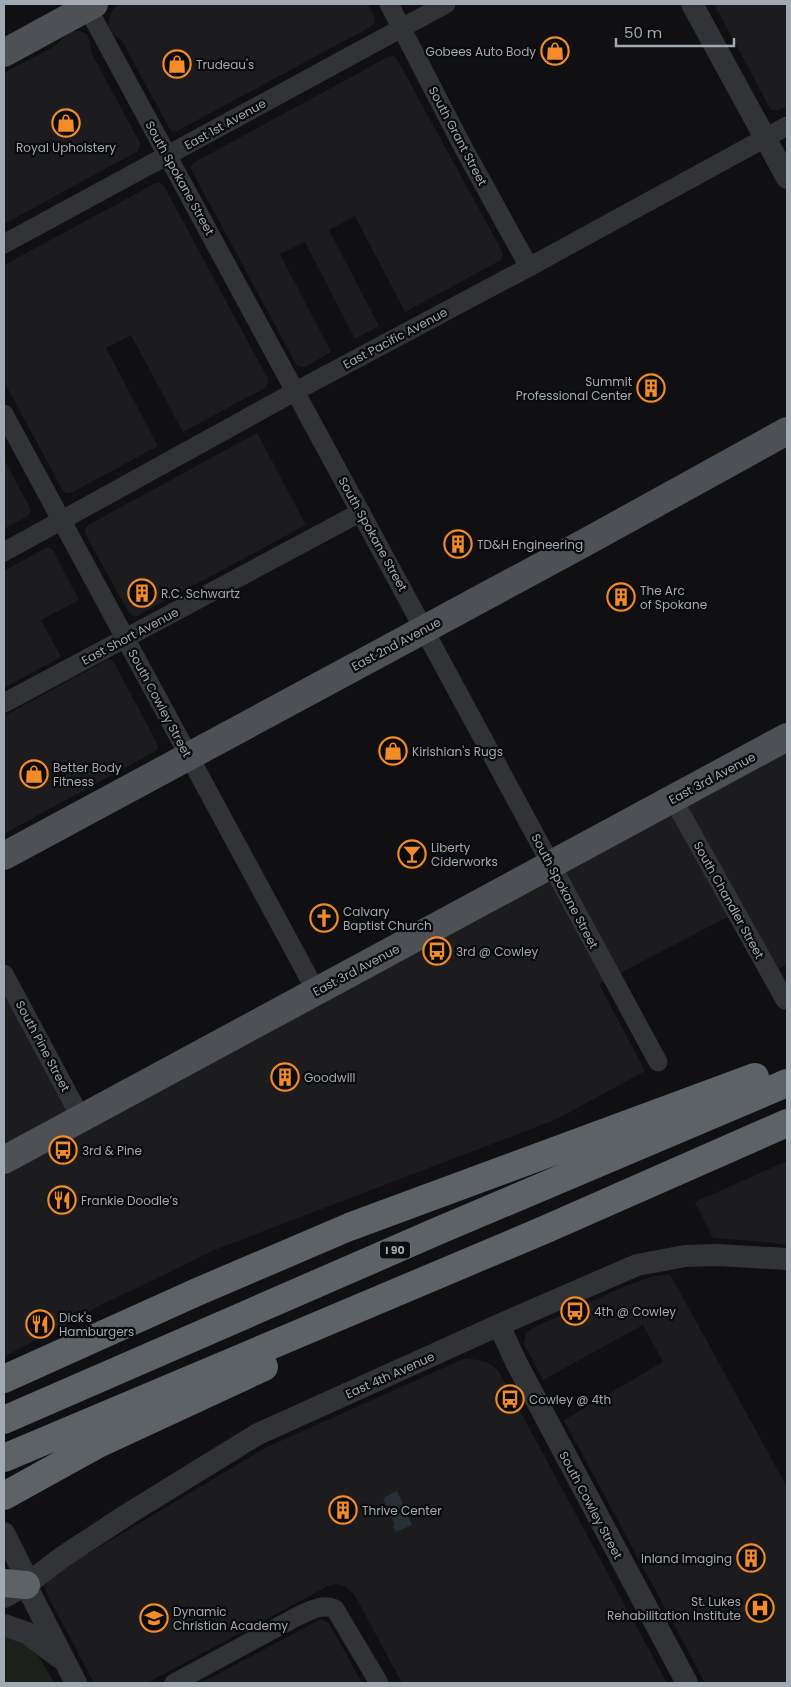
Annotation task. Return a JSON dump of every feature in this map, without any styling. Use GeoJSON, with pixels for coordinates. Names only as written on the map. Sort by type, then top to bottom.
{"type":"FeatureCollection","features":[{"type":"Feature","properties":{"kind":"highway"},"geometry":{"type":"LineString","coordinates":[[4,1379],[349,1227],[787,1066]]}},
{"type":"Feature","properties":{"kind":"highway","name":"I 90"},"geometry":{"type":"LineString","coordinates":[[4,1420],[440,1230],[787,1082]]}},
{"type":"Feature","properties":{"kind":"highway"},"geometry":{"type":"LineString","coordinates":[[4,1458],[544,1230],[787,1123]]}},
{"type":"Feature","properties":{"kind":"highway"},"geometry":{"type":"LineString","coordinates":[[10,1491],[104,1440],[276,1362],[544,1230]]}},
{"type":"Feature","properties":{"kind":"main road"},"geometry":{"type":"LineString","coordinates":[[4,53],[90,6]]}},
{"type":"Feature","properties":{"kind":"main road","name":"East 2nd Avenue"},"geometry":{"type":"LineString","coordinates":[[4,856],[586,542],[787,431]]}},
{"type":"Feature","properties":{"kind":"main road","name":"East 3rd Avenue"},"geometry":{"type":"LineString","coordinates":[[4,1160],[787,737]]}},
{"type":"Feature","properties":{"kind":"street","name":"South Grant Street"},"geometry":{"type":"LineString","coordinates":[[389,4],[464,149],[529,267]]}},
{"type":"Feature","properties":{"kind":"street","name":"East 1st Avenue"},"geometry":{"type":"LineString","coordinates":[[4,244],[446,4]]}},
{"type":"Feature","properties":{"kind":"street"},"geometry":{"type":"LineString","coordinates":[[692,4],[787,178]]}},
{"type":"Feature","properties":{"kind":"street","name":"South Spokane Street"},"geometry":{"type":"LineString","coordinates":[[90,6],[167,155],[658,1062]]}},
{"type":"Feature","properties":{"kind":"street","name":"East Pacific Avenue"},"geometry":{"type":"LineString","coordinates":[[4,552],[296,391],[529,267],[787,126]]}},
{"type":"Feature","properties":{"kind":"street","name":"South Cowley Street"},"geometry":{"type":"LineString","coordinates":[[4,414],[316,991]]}},
{"type":"Feature","properties":{"kind":"street","name":"East Short Avenue"},"geometry":{"type":"LineString","coordinates":[[4,703],[361,512]]}},
{"type":"Feature","properties":{"kind":"street","name":"South Chandler Street"},"geometry":{"type":"LineString","coordinates":[[673,799],[785,1000]]}},
{"type":"Feature","properties":{"kind":"street","name":"South Pine Street"},"geometry":{"type":"LineString","coordinates":[[4,974],[81,1118]]}},
{"type":"Feature","properties":{"kind":"street","name":"East 4th Avenue"},"geometry":{"type":"LineString","coordinates":[[11,1588],[256,1435],[637,1265],[693,1256],[718,1255],[787,1259]]}},
{"type":"Feature","properties":{"kind":"street","name":"South Cowley Street"},"geometry":{"type":"LineString","coordinates":[[499,1325],[516,1362],[687,1683]]}},
{"type":"Feature","properties":{"kind":"street"},"geometry":{"type":"LineString","coordinates":[[4,1533],[19,1562],[11,1588],[65,1662],[76,1683]]}},
{"type":"Feature","properties":{"kind":"street"},"geometry":{"type":"LineString","coordinates":[[174,1683],[298,1616],[328,1606],[335,1609],[379,1683]]}},
{"type":"Feature","properties":{"kind":"street"},"geometry":{"type":"LineString","coordinates":[[4,1626],[27,1633],[65,1662]]}},
{"type":"Feature","properties":{"kind":"shaded area"},"geometry":{"type":"Polygon","coordinates":[[[122,4],[368,4],[375,21],[372,26],[177,131],[172,131],[122,41],[112,33],[108,25],[111,13],[115,7],[122,4]]]}},
{"type":"Feature","properties":{"kind":"shaded area"},"geometry":{"type":"Polygon","coordinates":[[[714,4],[787,4],[787,106],[779,110],[772,110],[770,108],[714,4]]]}},
{"type":"Feature","properties":{"kind":"shaded area","name":"Royal Upholstery"},"geometry":{"type":"Polygon","coordinates":[[[73,31],[87,34],[92,54],[140,146],[138,151],[4,224],[4,73],[55,46],[67,34],[73,31]]]}},
{"type":"Feature","properties":{"kind":"shaded area"},"geometry":{"type":"Polygon","coordinates":[[[393,56],[397,59],[503,256],[501,260],[405,312],[355,216],[329,230],[379,326],[355,339],[305,242],[280,254],[331,352],[305,367],[299,366],[296,364],[191,167],[193,163],[393,56]]]}},
{"type":"Feature","properties":{"kind":"shaded area"},"geometry":{"type":"Polygon","coordinates":[[[156,183],[164,186],[268,379],[268,383],[265,388],[183,432],[131,335],[106,348],[158,446],[71,493],[66,493],[62,489],[4,382],[4,265],[156,183]]]}},
{"type":"Feature","properties":{"kind":"shaded area"},"geometry":{"type":"Polygon","coordinates":[[[257,433],[306,525],[137,616],[133,616],[129,613],[85,534],[85,529],[88,525],[257,433]]]}},
{"type":"Feature","properties":{"kind":"shaded area"},"geometry":{"type":"Polygon","coordinates":[[[4,459],[31,511],[29,515],[4,529],[4,459]]]}},
{"type":"Feature","properties":{"kind":"shaded area"},"geometry":{"type":"Polygon","coordinates":[[[46,548],[53,550],[79,600],[41,620],[61,657],[4,688],[4,571],[46,548]]]}},
{"type":"Feature","properties":{"kind":"shaded area"},"geometry":{"type":"Polygon","coordinates":[[[109,659],[113,661],[158,748],[156,751],[4,834],[4,716],[109,659]]]}},
{"type":"Feature","properties":{"kind":"shaded area"},"geometry":{"type":"Polygon","coordinates":[[[787,737],[787,964],[777,969],[741,910],[599,984],[645,1071],[557,1119],[217,1249],[99,1306],[4,1357],[4,974],[81,1118],[787,737]]]}},
{"type":"Feature","properties":{"kind":"shaded area"},"geometry":{"type":"Polygon","coordinates":[[[787,1161],[787,1246],[775,1243],[713,1238],[695,1202],[787,1161]]]}},
{"type":"Feature","properties":{"kind":"shaded area"},"geometry":{"type":"Polygon","coordinates":[[[670,1274],[787,1487],[787,1683],[705,1683],[564,1420],[663,1362],[643,1325],[543,1380],[524,1344],[526,1333],[531,1329],[623,1287],[651,1277],[670,1274]]]}},
{"type":"Feature","properties":{"kind":"shaded area"},"geometry":{"type":"Polygon","coordinates":[[[463,1359],[483,1361],[492,1365],[499,1372],[667,1683],[402,1683],[354,1594],[344,1586],[336,1584],[328,1586],[147,1683],[94,1683],[47,1594],[45,1587],[51,1576],[267,1447],[463,1359]]]}},
{"type":"Feature","properties":{"kind":"shaded area"},"geometry":{"type":"Polygon","coordinates":[[[397,1491],[412,1525],[396,1532],[393,1526],[395,1525],[383,1498],[397,1491]]]}},
{"type":"Feature","properties":{"kind":"shaded area"},"geometry":{"type":"Polygon","coordinates":[[[321,1619],[329,1623],[362,1683],[201,1683],[321,1619]]]}},
{"type":"Feature","properties":{"kind":"shaded area"},"geometry":{"type":"Polygon","coordinates":[[[4,1633],[29,1645],[39,1657],[54,1683],[4,1683],[4,1633]]]}},
{"type":"Feature","properties":{"kind":"place","name":"Gobees Auto Body"},"geometry":{"type":"Point","coordinates":[555,51]}},
{"type":"Feature","properties":{"kind":"place","name":"Trudeau's"},"geometry":{"type":"Point","coordinates":[177,64]}},
{"type":"Feature","properties":{"kind":"place","name":"Royal Upholstery"},"geometry":{"type":"Point","coordinates":[66,123]}},
{"type":"Feature","properties":{"kind":"place","name":"Summit Professional Center"},"geometry":{"type":"Point","coordinates":[651,388]}},
{"type":"Feature","properties":{"kind":"place","name":"TD&H Engineering"},"geometry":{"type":"Point","coordinates":[458,544]}},
{"type":"Feature","properties":{"kind":"place","name":"R.C. Schwartz"},"geometry":{"type":"Point","coordinates":[142,593]}},
{"type":"Feature","properties":{"kind":"place","name":"The Arc of Spokane"},"geometry":{"type":"Point","coordinates":[621,597]}},
{"type":"Feature","properties":{"kind":"place","name":"Kirishian's Rugs"},"geometry":{"type":"Point","coordinates":[393,751]}},
{"type":"Feature","properties":{"kind":"place","name":"Better Body Fitness"},"geometry":{"type":"Point","coordinates":[34,774]}},
{"type":"Feature","properties":{"kind":"place","name":"Liberty Ciderworks"},"geometry":{"type":"Point","coordinates":[412,854]}},
{"type":"Feature","properties":{"kind":"place","name":"Calvary Baptist Church"},"geometry":{"type":"Point","coordinates":[324,918]}},
{"type":"Feature","properties":{"kind":"place","name":"3rd @ Cowley"},"geometry":{"type":"Point","coordinates":[437,951]}},
{"type":"Feature","properties":{"kind":"place","name":"Goodwill"},"geometry":{"type":"Point","coordinates":[285,1077]}},
{"type":"Feature","properties":{"kind":"place","name":"3rd & Pine"},"geometry":{"type":"Point","coordinates":[63,1150]}},
{"type":"Feature","properties":{"kind":"place","name":"Frankie Doodle’s"},"geometry":{"type":"Point","coordinates":[62,1200]}},
{"type":"Feature","properties":{"kind":"place","name":"4th @ Cowley"},"geometry":{"type":"Point","coordinates":[575,1311]}},
{"type":"Feature","properties":{"kind":"place","name":"Dick's Hamburgers"},"geometry":{"type":"Point","coordinates":[40,1324]}},
{"type":"Feature","properties":{"kind":"place","name":"Cowley @ 4th"},"geometry":{"type":"Point","coordinates":[510,1399]}},
{"type":"Feature","properties":{"kind":"place","name":"Thrive Center"},"geometry":{"type":"Point","coordinates":[343,1510]}},
{"type":"Feature","properties":{"kind":"place","name":"Inland Imaging"},"geometry":{"type":"Point","coordinates":[751,1558]}},
{"type":"Feature","properties":{"kind":"place","name":"St. Lukes Rehabilitation Institute"},"geometry":{"type":"Point","coordinates":[760,1608]}},
{"type":"Feature","properties":{"kind":"place","name":"Dynamic Christian Academy"},"geometry":{"type":"Point","coordinates":[154,1618]}}]}
